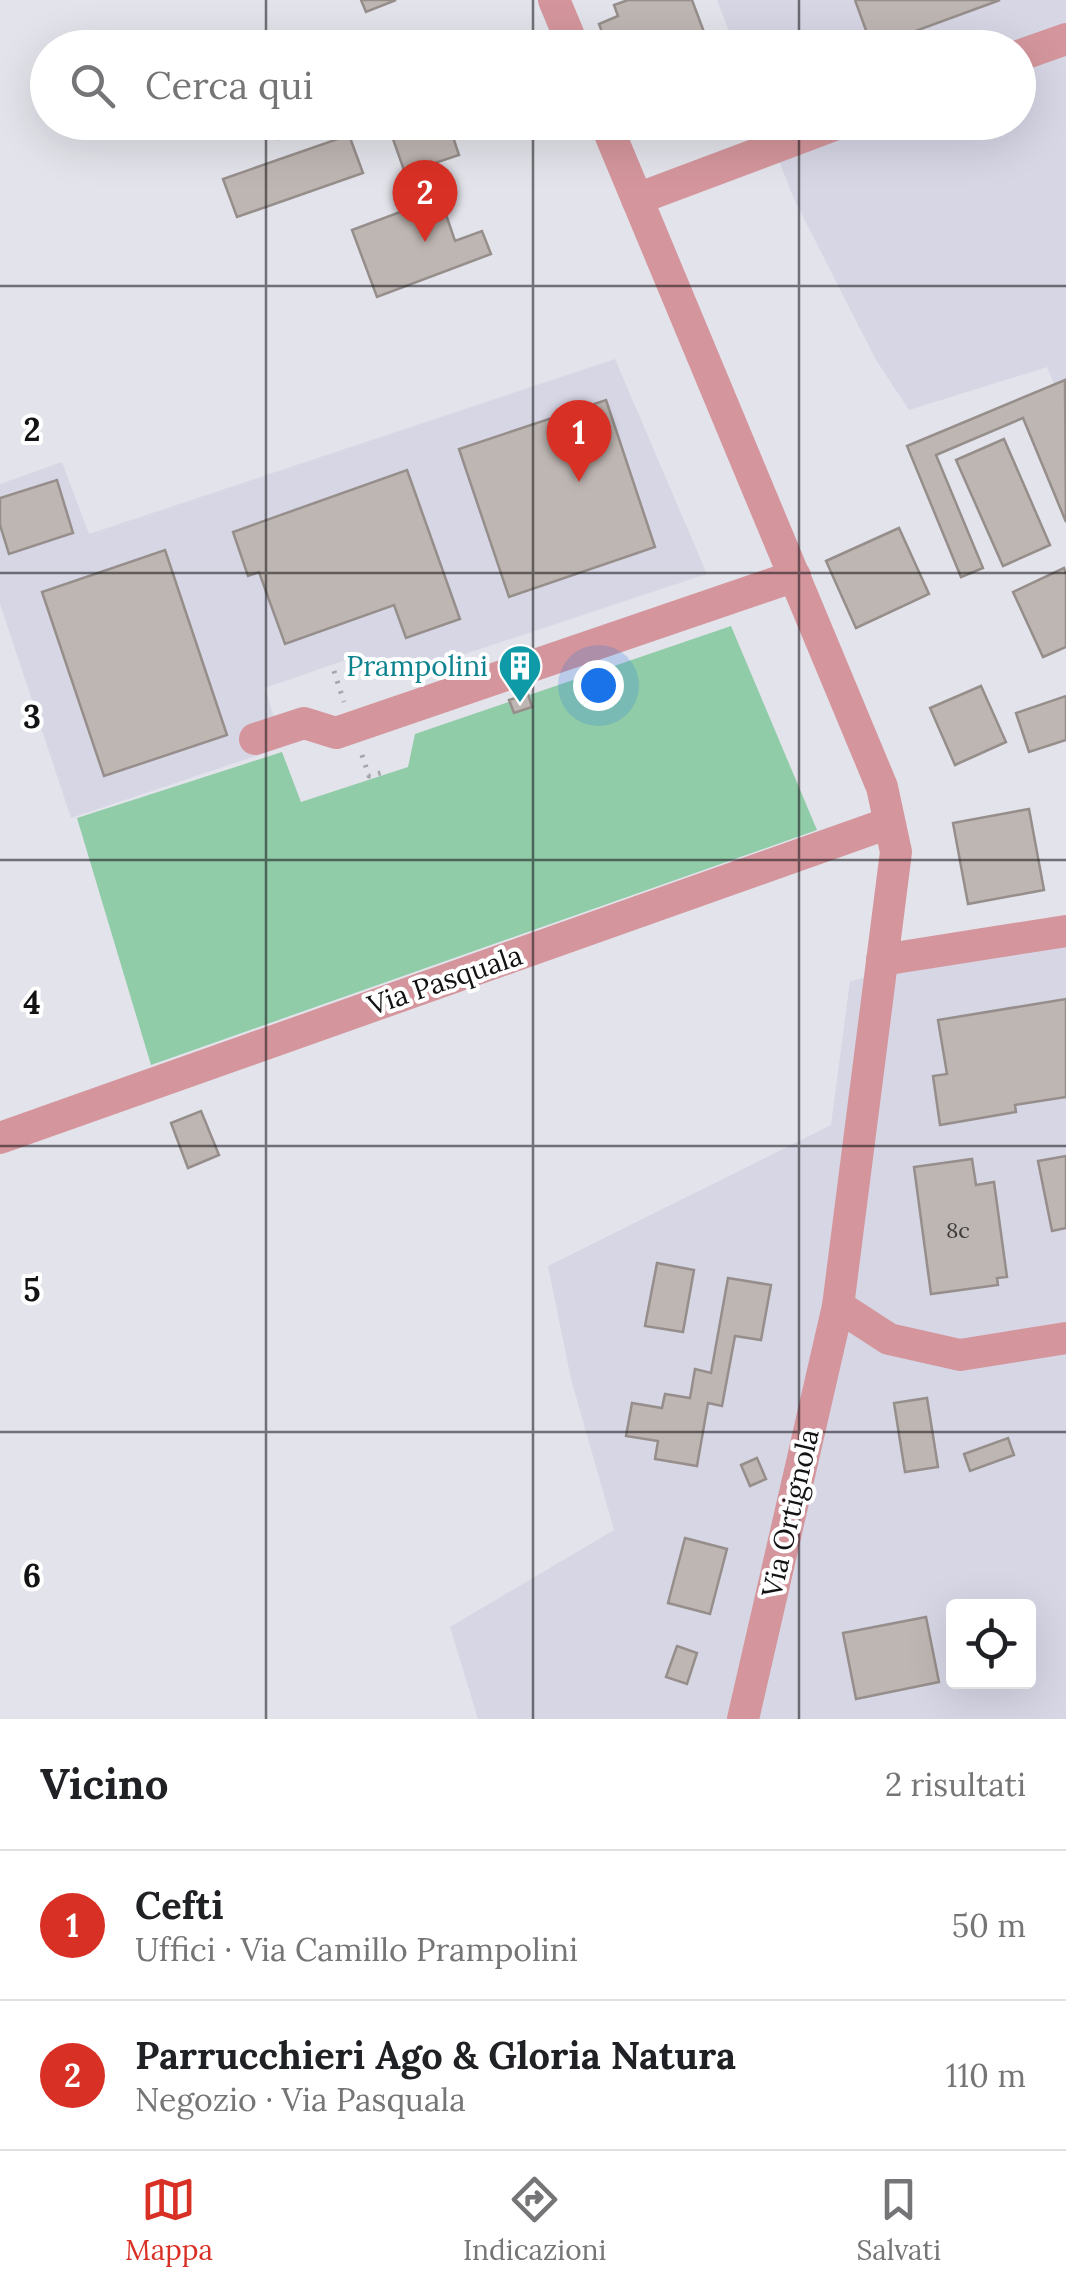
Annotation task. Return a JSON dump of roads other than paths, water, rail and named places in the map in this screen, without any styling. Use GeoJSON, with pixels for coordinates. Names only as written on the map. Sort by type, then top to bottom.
{"type":"FeatureCollection","features":[{"type":"Feature","properties":{"kind":"street"},"geometry":{"type":"LineString","coordinates":[[554,0],[566,30]]}},
{"type":"Feature","properties":{"kind":"street"},"geometry":{"type":"LineString","coordinates":[[1036,50],[1066,39]]}},
{"type":"Feature","properties":{"kind":"street"},"geometry":{"type":"LineString","coordinates":[[612,140],[882,786],[896,852],[838,1306],[889,1339],[960,1355],[1066,1338]]}},
{"type":"Feature","properties":{"kind":"street"},"geometry":{"type":"LineString","coordinates":[[637,199],[794,140]]}},
{"type":"Feature","properties":{"kind":"street"},"geometry":{"type":"LineString","coordinates":[[255,738],[304,723],[336,734],[796,576]]}},
{"type":"Feature","properties":{"kind":"street","name":"Via Pasquala"},"geometry":{"type":"LineString","coordinates":[[0,1138],[890,823]]}},
{"type":"Feature","properties":{"kind":"street"},"geometry":{"type":"LineString","coordinates":[[882,960],[1066,931]]}},
{"type":"Feature","properties":{"kind":"street","name":"Via Ortignola"},"geometry":{"type":"LineString","coordinates":[[743,1719],[838,1306]]}},
{"type":"Feature","properties":{"kind":"place","name":"Parrucchieri Ago & Gloria Natura"},"geometry":{"type":"Point","coordinates":[425,242]}},
{"type":"Feature","properties":{"kind":"place","name":"Cefti"},"geometry":{"type":"Point","coordinates":[579,482]}},
{"type":"Feature","properties":{"kind":"place","name":"Prampolini"},"geometry":{"type":"Point","coordinates":[520,704]}}]}
